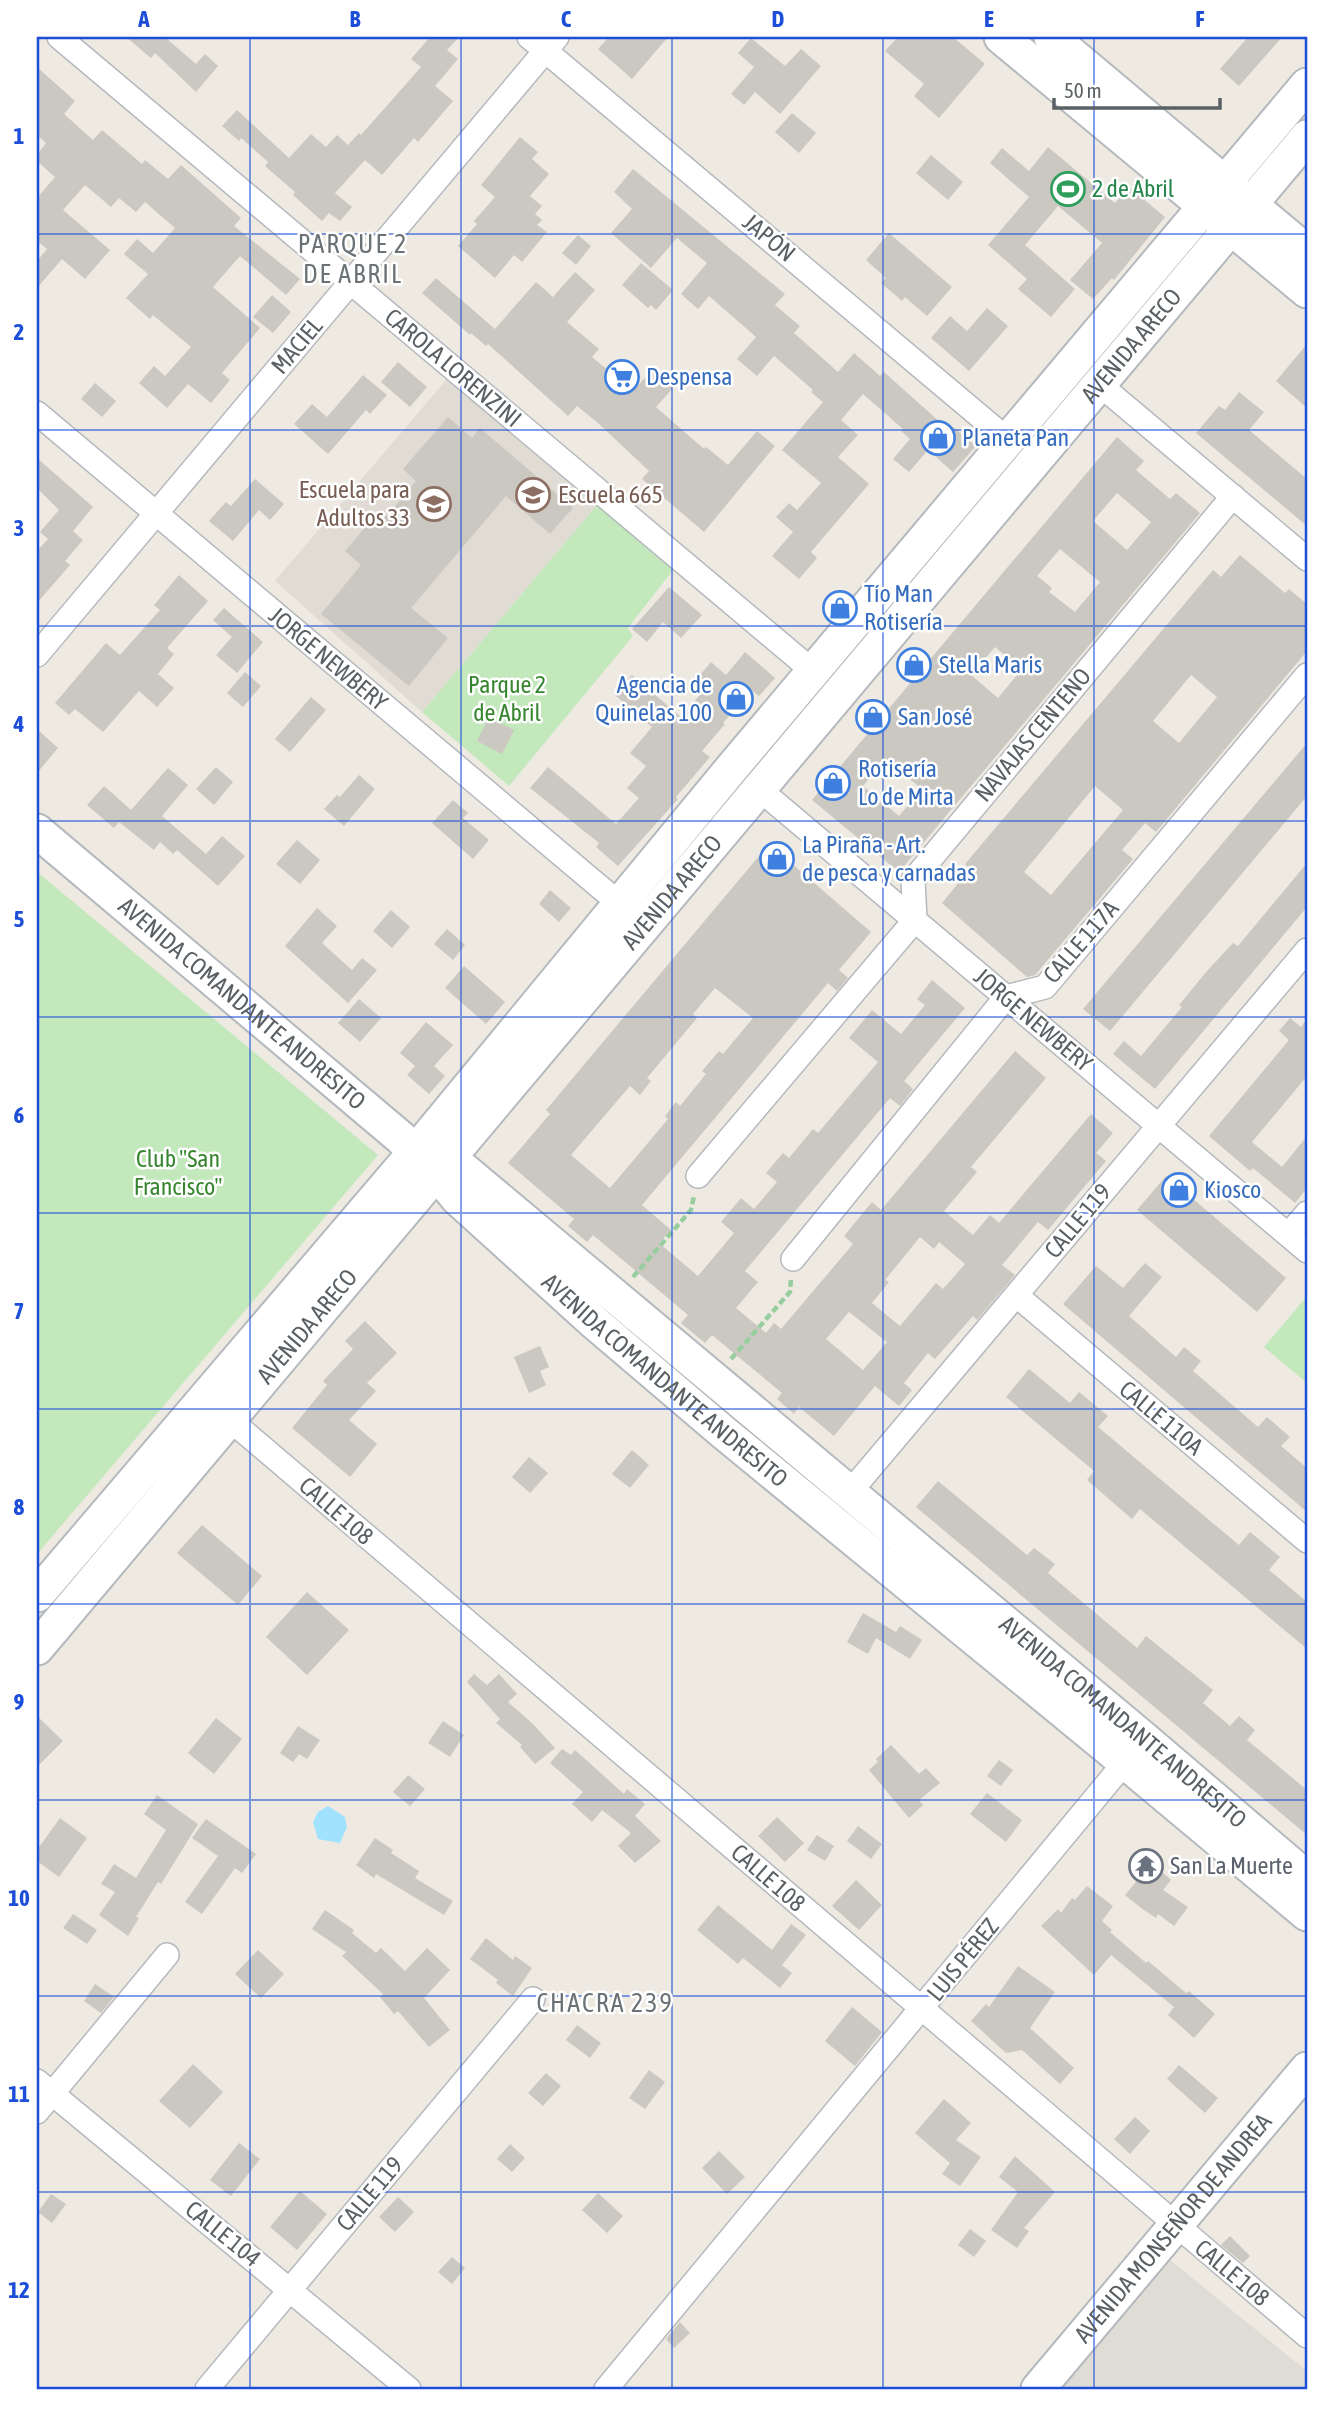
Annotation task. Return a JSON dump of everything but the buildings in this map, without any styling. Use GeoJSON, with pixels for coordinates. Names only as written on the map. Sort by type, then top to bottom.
{"type":"FeatureCollection","features":[{"type":"Feature","properties":{"kind":"main road"},"geometry":{"type":"LineString","coordinates":[[1001,37],[1204,208],[1241,216],[1307,251]]}},
{"type":"Feature","properties":{"kind":"main road"},"geometry":{"type":"LineString","coordinates":[[1051,37],[1225,182],[1241,216],[1307,291]]}},
{"type":"Feature","properties":{"kind":"main road","name":"AVENIDA ARECO"},"geometry":{"type":"LineString","coordinates":[[37,1648],[229,1419],[620,904],[1307,85]]}},
{"type":"Feature","properties":{"kind":"main road","name":"AVENIDA ARECO"},"geometry":{"type":"LineString","coordinates":[[37,1595],[759,789],[1307,137]]}},
{"type":"Feature","properties":{"kind":"main road","name":"AVENIDA COMANDANTE ANDRESITO"},"geometry":{"type":"LineString","coordinates":[[37,809],[412,1122],[467,1207],[596,1323],[723,1432],[1307,1914]]}},
{"type":"Feature","properties":{"kind":"main road","name":"AVENIDA COMANDANTE ANDRESITO"},"geometry":{"type":"LineString","coordinates":[[37,831],[432,1155],[616,1296],[1307,1878]]}},
{"type":"Feature","properties":{"kind":"main road","name":"AVENIDA MONSEÑOR DE ANDREA"},"geometry":{"type":"LineString","coordinates":[[1038,2389],[1307,2068]]}},
{"type":"Feature","properties":{"kind":"street","name":"CAROLA LORENZINI"},"geometry":{"type":"LineString","coordinates":[[59,37],[814,672]]}},
{"type":"Feature","properties":{"kind":"street","name":"MACIEL"},"geometry":{"type":"LineString","coordinates":[[37,655],[351,282],[544,41]]}},
{"type":"Feature","properties":{"kind":"street","name":"JAPÓN"},"geometry":{"type":"LineString","coordinates":[[544,41],[1008,440]]}},
{"type":"Feature","properties":{"kind":"street"},"geometry":{"type":"LineString","coordinates":[[1099,384],[1307,559]]}},
{"type":"Feature","properties":{"kind":"street","name":"JORGE NEWBERY"},"geometry":{"type":"LineString","coordinates":[[37,413],[620,904]]}},
{"type":"Feature","properties":{"kind":"street","name":"NAVAJAS CENTENO"},"geometry":{"type":"LineString","coordinates":[[915,920],[913,880],[1233,496]]}},
{"type":"Feature","properties":{"kind":"street","name":"CALLE 117A"},"geometry":{"type":"LineString","coordinates":[[1006,998],[1045,987],[1307,675]]}},
{"type":"Feature","properties":{"kind":"street","name":"JORGE NEWBERY"},"geometry":{"type":"LineString","coordinates":[[759,789],[1307,1251]]}},
{"type":"Feature","properties":{"kind":"street"},"geometry":{"type":"LineString","coordinates":[[698,1176],[915,920]]}},
{"type":"Feature","properties":{"kind":"street","name":"CALLE 119"},"geometry":{"type":"LineString","coordinates":[[850,1492],[1307,950]]}},
{"type":"Feature","properties":{"kind":"street"},"geometry":{"type":"LineString","coordinates":[[793,1259],[1006,998]]}},
{"type":"Feature","properties":{"kind":"street"},"geometry":{"type":"LineString","coordinates":[[1288,1235],[1307,1213]]}},
{"type":"Feature","properties":{"kind":"street","name":"CALLE 110A"},"geometry":{"type":"LineString","coordinates":[[1016,1295],[1307,1541]]}},
{"type":"Feature","properties":{"kind":"street","name":"CALLE 108"},"geometry":{"type":"LineString","coordinates":[[229,1419],[1307,2336]]}},
{"type":"Feature","properties":{"kind":"street","name":"LUIS PÉREZ"},"geometry":{"type":"LineString","coordinates":[[606,2389],[1125,1762]]}},
{"type":"Feature","properties":{"kind":"street"},"geometry":{"type":"LineString","coordinates":[[37,2112],[44,2087],[167,1955]]}},
{"type":"Feature","properties":{"kind":"street","name":"CALLE 119"},"geometry":{"type":"LineString","coordinates":[[207,2389],[533,1999]]}},
{"type":"Feature","properties":{"kind":"street","name":"CALLE 104"},"geometry":{"type":"LineString","coordinates":[[44,2087],[409,2389]]}},
{"type":"Feature","properties":{"kind":"path"},"geometry":{"type":"LineString","coordinates":[[616,1296],[691,1210],[698,1176]]}},
{"type":"Feature","properties":{"kind":"path"},"geometry":{"type":"LineString","coordinates":[[714,1378],[790,1292],[793,1259]]}},
{"type":"Feature","properties":{"kind":"shaded area"},"geometry":{"type":"Polygon","coordinates":[[[451,374],[597,505],[422,712],[275,581],[451,374]]]}},
{"type":"Feature","properties":{"kind":"shaded area"},"geometry":{"type":"Polygon","coordinates":[[[1165,2256],[1307,2371],[1307,2389],[1054,2389],[1165,2256]]]}},
{"type":"Feature","properties":{"kind":"green space","name":"Parque 2 de Abril"},"geometry":{"type":"Polygon","coordinates":[[[597,505],[673,570],[628,628],[633,636],[509,786],[422,712],[597,505]]]}},
{"type":"Feature","properties":{"kind":"green space","name":"Club \"San Francisco\""},"geometry":{"type":"Polygon","coordinates":[[[37,872],[378,1155],[37,1554],[37,872]]]}},
{"type":"Feature","properties":{"kind":"green space"},"geometry":{"type":"Polygon","coordinates":[[[1307,1296],[1307,1383],[1264,1347],[1307,1296]]]}},
{"type":"Feature","properties":{"kind":"water"},"geometry":{"type":"Polygon","coordinates":[[[328,1806],[345,1817],[347,1827],[340,1843],[318,1839],[313,1822],[318,1812],[328,1806]]]}},
{"type":"Feature","properties":{"kind":"place","name":"2 de Abril"},"geometry":{"type":"Point","coordinates":[1068,189]}},
{"type":"Feature","properties":{"kind":"place","name":"Despensa"},"geometry":{"type":"Point","coordinates":[622,377]}},
{"type":"Feature","properties":{"kind":"place","name":"Planeta Pan"},"geometry":{"type":"Point","coordinates":[938,438]}},
{"type":"Feature","properties":{"kind":"place","name":"Escuela 665"},"geometry":{"type":"Point","coordinates":[533,495]}},
{"type":"Feature","properties":{"kind":"place","name":"Escuela para Adultos 33"},"geometry":{"type":"Point","coordinates":[434,504]}},
{"type":"Feature","properties":{"kind":"place","name":"Tío Man Rotisería"},"geometry":{"type":"Point","coordinates":[840,608]}},
{"type":"Feature","properties":{"kind":"place","name":"Stella Maris"},"geometry":{"type":"Point","coordinates":[914,665]}},
{"type":"Feature","properties":{"kind":"place","name":"Agencia de Quinelas 100"},"geometry":{"type":"Point","coordinates":[736,699]}},
{"type":"Feature","properties":{"kind":"place","name":"San José"},"geometry":{"type":"Point","coordinates":[873,717]}},
{"type":"Feature","properties":{"kind":"place","name":"Rotisería Lo de Mirta"},"geometry":{"type":"Point","coordinates":[833,783]}},
{"type":"Feature","properties":{"kind":"place","name":"La Piraña - Art. de pesca y carnadas"},"geometry":{"type":"Point","coordinates":[777,859]}},
{"type":"Feature","properties":{"kind":"place","name":"Kiosco"},"geometry":{"type":"Point","coordinates":[1179,1190]}},
{"type":"Feature","properties":{"kind":"place","name":"San La Muerte"},"geometry":{"type":"Point","coordinates":[1146,1866]}},
{"type":"Feature","properties":{"kind":"district","name":"PARQUE 2 DE ABRIL"},"geometry":{"type":"Point","coordinates":[353,259]}},
{"type":"Feature","properties":{"kind":"district","name":"CHACRA 239"},"geometry":{"type":"Point","coordinates":[605,2003]}}]}
